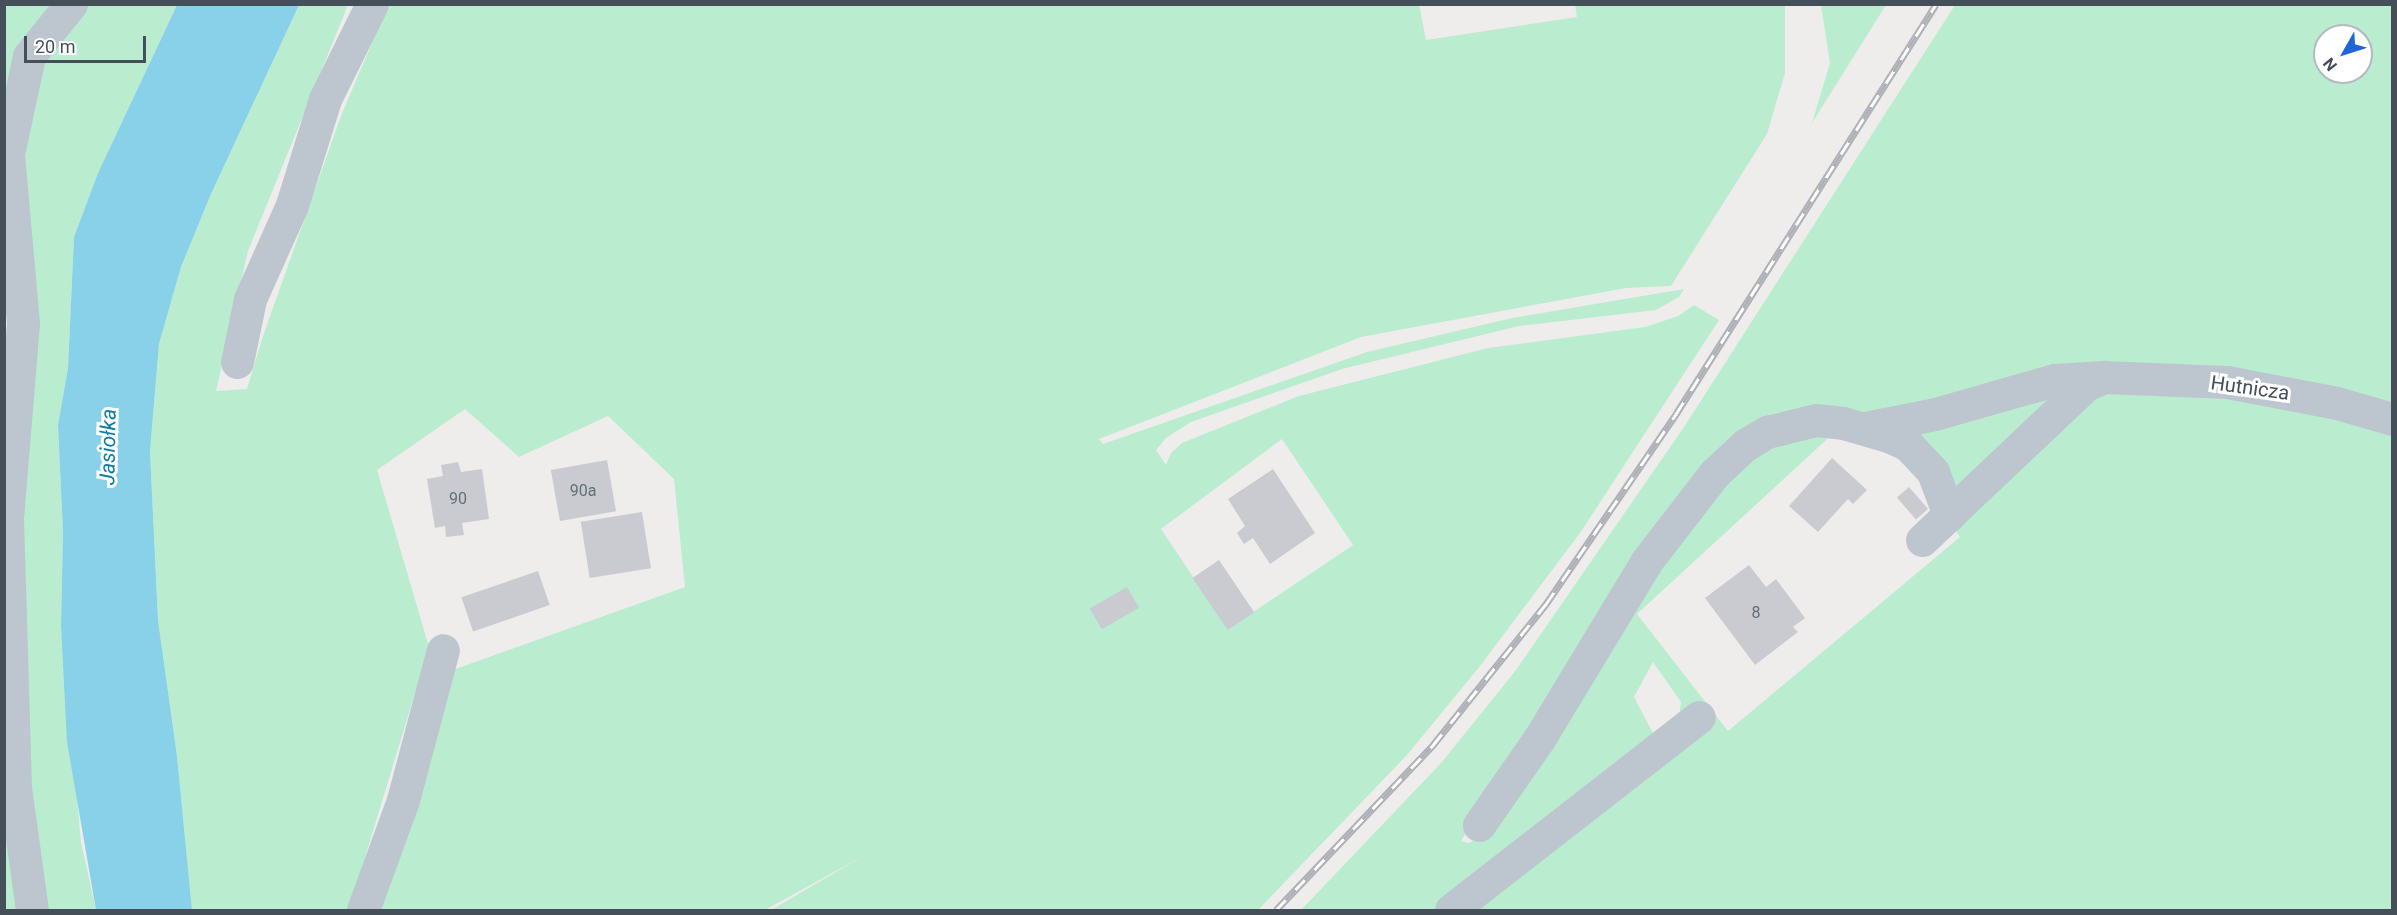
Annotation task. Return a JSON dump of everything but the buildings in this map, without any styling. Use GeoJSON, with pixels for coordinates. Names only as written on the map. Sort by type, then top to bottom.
{"type":"FeatureCollection","features":[{"type":"Feature","properties":{"kind":"street"},"geometry":{"type":"LineString","coordinates":[[32,910],[15,787],[7,518],[23,323],[8,154],[29,56],[71,4]]}},
{"type":"Feature","properties":{"kind":"street"},"geometry":{"type":"LineString","coordinates":[[237,362],[250,299],[292,205],[325,99],[372,4]]}},
{"type":"Feature","properties":{"kind":"street"},"geometry":{"type":"LineString","coordinates":[[1922,540],[2086,385],[2104,377]]}},
{"type":"Feature","properties":{"kind":"street","name":"Hutnicza"},"geometry":{"type":"LineString","coordinates":[[1865,428],[1935,414],[2054,380],[2104,377],[2227,382],[2337,402],[2392,419]]}},
{"type":"Feature","properties":{"kind":"street"},"geometry":{"type":"LineString","coordinates":[[1479,825],[1539,739],[1646,562],[1722,466],[1745,445],[1792,424],[1816,420],[1865,428],[1908,445],[1923,459],[1942,492],[1948,515]]}},
{"type":"Feature","properties":{"kind":"street"},"geometry":{"type":"LineString","coordinates":[[363,910],[403,800],[443,650]]}},
{"type":"Feature","properties":{"kind":"street"},"geometry":{"type":"LineString","coordinates":[[1451,910],[1699,717]]}},
{"type":"Feature","properties":{"kind":"green space"},"geometry":{"type":"Polygon","coordinates":[[[1419,4],[1426,40],[1577,17],[1575,5],[1785,5],[1785,73],[1767,134],[1671,286],[1626,288],[1361,337],[1099,439],[1103,444],[1367,352],[1512,318],[1684,289],[1679,297],[1656,310],[1519,326],[1342,369],[1191,422],[1166,438],[1156,450],[1166,465],[1171,453],[1182,443],[1299,396],[1488,348],[1645,327],[1678,316],[1694,305],[1719,320],[1580,533],[1480,666],[1407,755],[1258,910],[771,910],[865,855],[765,910],[364,910],[447,672],[685,587],[674,479],[608,416],[519,457],[465,409],[377,470],[429,647],[349,910],[192,910],[177,756],[158,620],[150,451],[159,344],[181,267],[211,194],[299,5],[348,5],[248,251],[216,391],[247,389],[263,336],[341,116],[388,5],[1419,4]],[[1282,439],[1161,529],[1228,629],[1353,545],[1282,439]]]}},
{"type":"Feature","properties":{"kind":"green space"},"geometry":{"type":"Polygon","coordinates":[[[5,5],[52,5],[5,95],[5,5]]]}},
{"type":"Feature","properties":{"kind":"green space"},"geometry":{"type":"Polygon","coordinates":[[[80,5],[177,5],[98,173],[74,237],[68,368],[58,425],[63,533],[61,625],[81,842],[96,910],[42,910],[23,781],[21,129],[42,55],[80,5]]]}},
{"type":"Feature","properties":{"kind":"green space"},"geometry":{"type":"Polygon","coordinates":[[[1821,5],[1886,5],[1812,123],[1830,63],[1821,5]]]}},
{"type":"Feature","properties":{"kind":"green space"},"geometry":{"type":"Polygon","coordinates":[[[1955,5],[2392,5],[2392,409],[2327,391],[2218,375],[2127,369],[2105,371],[2049,407],[1969,491],[1957,497],[1937,465],[1910,436],[1859,415],[1825,409],[1784,414],[1732,442],[1643,548],[1461,841],[1469,843],[1485,833],[1549,748],[1632,598],[1668,543],[1705,496],[1759,447],[1777,437],[1836,431],[1637,614],[1728,731],[1960,537],[1952,525],[2071,409],[2114,388],[2203,391],[2348,415],[2392,427],[2392,910],[1464,910],[1699,729],[1704,719],[1697,710],[1438,910],[1301,910],[1442,762],[1516,670],[1684,427],[1955,5]],[[1653,662],[1634,697],[1655,737],[1679,717],[1681,702],[1653,662]]]}},
{"type":"Feature","properties":{"kind":"green space"},"geometry":{"type":"Polygon","coordinates":[[[4,718],[24,910],[5,910],[4,718]]]}},
{"type":"Feature","properties":{"kind":"water","name":"Jasiołka"},"geometry":{"type":"Polygon","coordinates":[[[177,5],[299,5],[211,194],[181,267],[159,344],[150,451],[158,620],[177,756],[192,910],[96,910],[67,742],[61,625],[63,533],[58,425],[68,368],[74,237],[98,173],[177,5]]]}},
{"type":"Feature","properties":{"kind":"railway"},"geometry":{"type":"LineString","coordinates":[[1276,910],[1433,745],[1546,604],[1676,414],[1936,4]]}}]}
